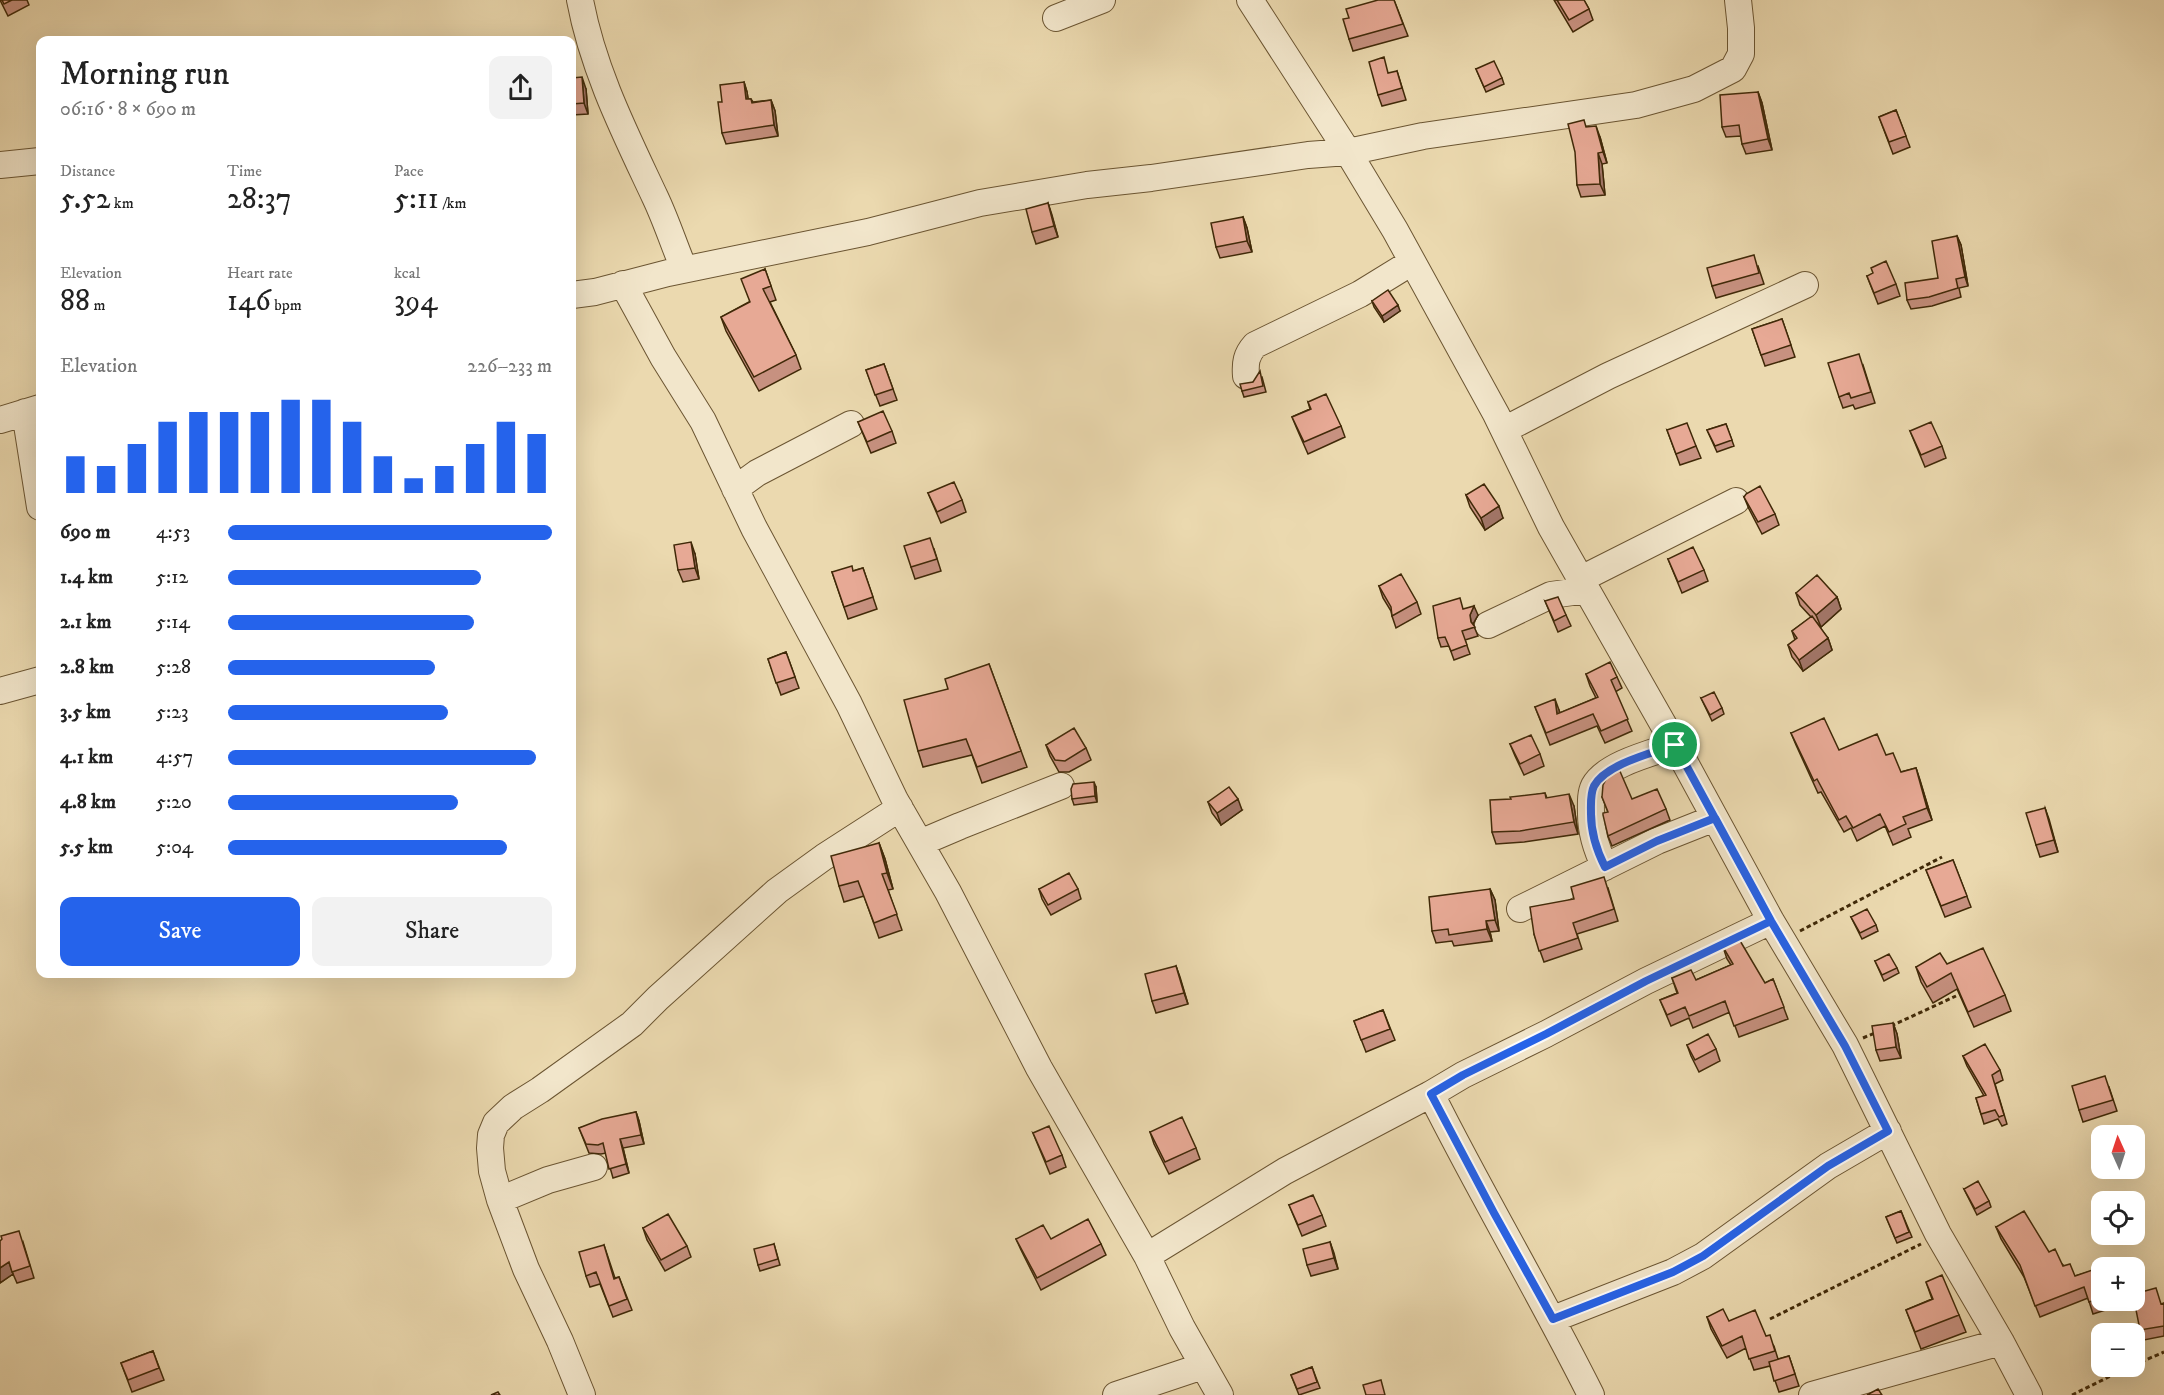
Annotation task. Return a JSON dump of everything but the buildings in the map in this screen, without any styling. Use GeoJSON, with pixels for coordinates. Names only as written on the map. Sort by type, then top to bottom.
{"type":"FeatureCollection","features":[{"type":"Feature","properties":{"kind":"street"},"geometry":{"type":"LineString","coordinates":[[580,0],[602,79],[630,147],[656,199],[684,269]]}},
{"type":"Feature","properties":{"kind":"street"},"geometry":{"type":"LineString","coordinates":[[1056,18],[1102,0]]}},
{"type":"Feature","properties":{"kind":"street"},"geometry":{"type":"LineString","coordinates":[[1250,0],[1348,152],[1412,262],[1504,430],[1551,527],[1777,931],[1845,1046],[1938,1234],[2029,1395]]}},
{"type":"Feature","properties":{"kind":"street"},"geometry":{"type":"LineString","coordinates":[[576,294],[595,292],[684,269],[868,232],[980,203],[1087,184],[1151,178],[1308,155],[1348,152],[1424,136],[1636,105],[1694,89],[1733,69],[1741,54],[1738,0]]}},
{"type":"Feature","properties":{"kind":"street"},"geometry":{"type":"LineString","coordinates":[[0,165],[36,161]]}},
{"type":"Feature","properties":{"kind":"street"},"geometry":{"type":"LineString","coordinates":[[1246,376],[1246,360],[1255,345],[1360,294],[1412,262]]}},
{"type":"Feature","properties":{"kind":"street"},"geometry":{"type":"LineString","coordinates":[[622,284],[663,357],[703,421],[754,528],[849,704],[900,808],[948,892],[1040,1068],[1147,1256],[1220,1395]]}},
{"type":"Feature","properties":{"kind":"street"},"geometry":{"type":"LineString","coordinates":[[1504,430],[1608,376],[1805,285]]}},
{"type":"Feature","properties":{"kind":"street"},"geometry":{"type":"LineString","coordinates":[[0,420],[33,410],[36,452]]}},
{"type":"Feature","properties":{"kind":"street"},"geometry":{"type":"LineString","coordinates":[[735,489],[757,472],[851,424]]}},
{"type":"Feature","properties":{"kind":"street"},"geometry":{"type":"LineString","coordinates":[[1488,625],[1551,595],[1584,585],[1736,501]]}},
{"type":"Feature","properties":{"kind":"street"},"geometry":{"type":"LineString","coordinates":[[0,691],[36,681]]}},
{"type":"Feature","properties":{"kind":"street"},"geometry":{"type":"LineString","coordinates":[[1605,867],[1595,848],[1591,826],[1593,789],[1600,777],[1620,765],[1675,745]]}},
{"type":"Feature","properties":{"kind":"street"},"geometry":{"type":"LineString","coordinates":[[920,843],[1061,786]]}},
{"type":"Feature","properties":{"kind":"street"},"geometry":{"type":"LineString","coordinates":[[582,1395],[561,1341],[526,1269],[500,1200],[492,1171],[490,1148],[491,1135],[496,1123],[513,1107],[632,1024],[777,891],[824,857],[900,808]]}},
{"type":"Feature","properties":{"kind":"street"},"geometry":{"type":"LineString","coordinates":[[1520,909],[1657,841],[1715,818]]}},
{"type":"Feature","properties":{"kind":"street"},"geometry":{"type":"LineString","coordinates":[[1147,1256],[1285,1171],[1463,1075],[1646,981],[1777,931]]}},
{"type":"Feature","properties":{"kind":"street"},"geometry":{"type":"LineString","coordinates":[[1431,1094],[1488,1204],[1553,1319],[1591,1395]]}},
{"type":"Feature","properties":{"kind":"street"},"geometry":{"type":"LineString","coordinates":[[1553,1319],[1673,1272],[1711,1250],[1828,1166],[1888,1131]]}},
{"type":"Feature","properties":{"kind":"street"},"geometry":{"type":"LineString","coordinates":[[500,1200],[548,1180],[594,1167]]}},
{"type":"Feature","properties":{"kind":"street"},"geometry":{"type":"LineString","coordinates":[[1812,1395],[2001,1342]]}},
{"type":"Feature","properties":{"kind":"street"},"geometry":{"type":"LineString","coordinates":[[1116,1395],[1203,1366]]}},
{"type":"Feature","properties":{"kind":"path"},"geometry":{"type":"LineString","coordinates":[[1777,931],[1942,857]]}},
{"type":"Feature","properties":{"kind":"path"},"geometry":{"type":"LineString","coordinates":[[1845,1046],[1956,996]]}},
{"type":"Feature","properties":{"kind":"path"},"geometry":{"type":"LineString","coordinates":[[1770,1319],[1899,1256],[1938,1234]]}},
{"type":"Feature","properties":{"kind":"path"},"geometry":{"type":"LineString","coordinates":[[2145,1361],[2164,1352]]}},
{"type":"Feature","properties":{"kind":"path"},"geometry":{"type":"LineString","coordinates":[[2072,1395],[2110,1377]]}},
{"type":"Feature","properties":{"kind":"route"},"geometry":{"type":"LineString","coordinates":[[1675,745],[1620,765],[1600,777],[1593,789],[1591,826],[1595,848],[1605,867],[1657,841],[1715,818],[1743,870],[1771,921],[1845,1046],[1888,1131],[1828,1166],[1703,1256],[1630,1291],[1553,1319],[1453,1139],[1431,1094],[1463,1075],[1646,981],[1771,921],[1715,818],[1675,745]]}}]}
